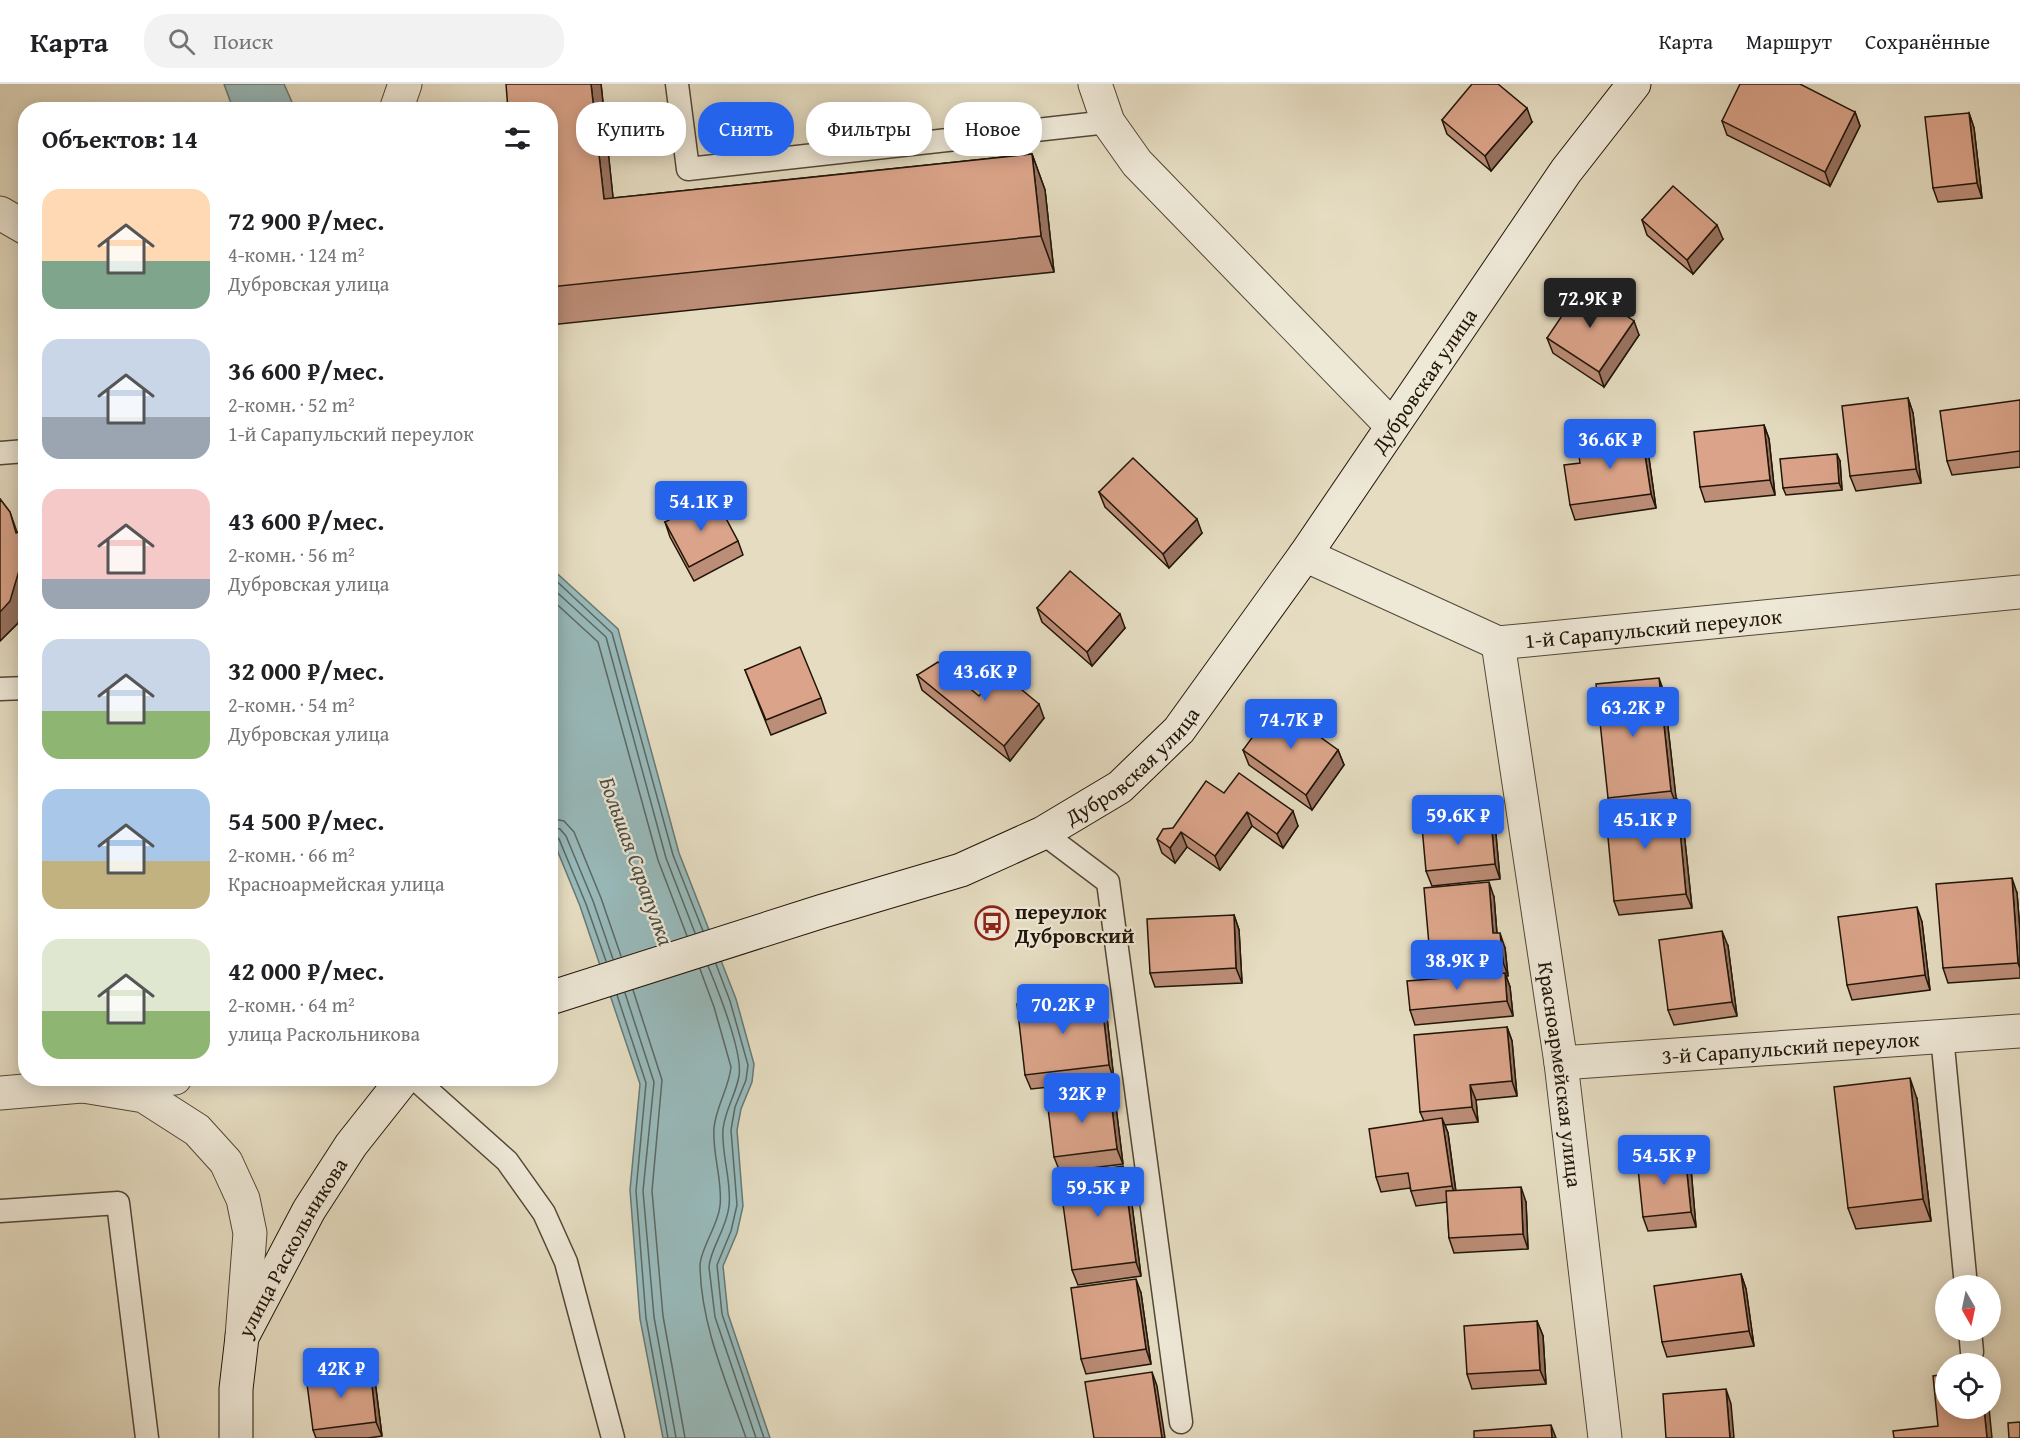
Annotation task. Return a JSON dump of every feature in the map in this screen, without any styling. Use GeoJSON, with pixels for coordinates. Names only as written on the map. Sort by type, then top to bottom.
{"type":"FeatureCollection","features":[{"type":"Feature","properties":{"kind":"street"},"geometry":{"type":"LineString","coordinates":[[399,102],[405,84]]}},
{"type":"Feature","properties":{"kind":"street"},"geometry":{"type":"LineString","coordinates":[[1095,84],[1108,122],[1137,163],[1392,426]]}},
{"type":"Feature","properties":{"kind":"street","name":"Дубровская улица"},"geometry":{"type":"LineString","coordinates":[[558,995],[823,911],[961,870],[1042,833],[1120,787],[1179,730],[1305,555],[1566,171],[1634,84]]}},
{"type":"Feature","properties":{"kind":"street"},"geometry":{"type":"LineString","coordinates":[[0,213],[18,223]]}},
{"type":"Feature","properties":{"kind":"street","name":"1-й Сарапульский переулок"},"geometry":{"type":"LineString","coordinates":[[1305,555],[1498,643],[2020,592]]}},
{"type":"Feature","properties":{"kind":"street","name":"Красноармейская улица"},"geometry":{"type":"LineString","coordinates":[[1498,643],[1561,1063],[1605,1438]]}},
{"type":"Feature","properties":{"kind":"street","name":"3-й Сарапульский переулок"},"geometry":{"type":"LineString","coordinates":[[1561,1063],[2020,1031]]}},
{"type":"Feature","properties":{"kind":"street"},"geometry":{"type":"LineString","coordinates":[[0,1093],[53,1086]]}},
{"type":"Feature","properties":{"kind":"street"},"geometry":{"type":"LineString","coordinates":[[100,1086],[144,1096],[196,1130],[225,1162],[243,1199],[250,1233],[242,1337]]}},
{"type":"Feature","properties":{"kind":"street","name":"улица Раскольникова"},"geometry":{"type":"LineString","coordinates":[[236,1438],[236,1389],[242,1337],[309,1210],[351,1145],[398,1086]]}},
{"type":"Feature","properties":{"kind":"lane"},"geometry":{"type":"LineString","coordinates":[[677,84],[688,169],[1108,122]]}},
{"type":"Feature","properties":{"kind":"lane"},"geometry":{"type":"LineString","coordinates":[[0,453],[18,452]]}},
{"type":"Feature","properties":{"kind":"lane"},"geometry":{"type":"LineString","coordinates":[[0,689],[18,688]]}},
{"type":"Feature","properties":{"kind":"lane"},"geometry":{"type":"LineString","coordinates":[[1042,833],[1108,882],[1181,1422]]}},
{"type":"Feature","properties":{"kind":"lane"},"geometry":{"type":"LineString","coordinates":[[1942,1036],[1965,1275]]}},
{"type":"Feature","properties":{"kind":"lane"},"geometry":{"type":"LineString","coordinates":[[423,1086],[507,1161],[544,1213],[566,1262],[613,1438]]}},
{"type":"Feature","properties":{"kind":"lane"},"geometry":{"type":"LineString","coordinates":[[0,1210],[118,1203],[147,1438]]}},
{"type":"Feature","properties":{"kind":"water"},"geometry":{"type":"Polygon","coordinates":[[[224,84],[284,84],[292,102],[230,102],[224,84]]]}},
{"type":"Feature","properties":{"kind":"water","name":"Большая Сарапулка"},"geometry":{"type":"Polygon","coordinates":[[[558,574],[618,629],[679,853],[736,999],[754,1064],[752,1082],[741,1109],[737,1130],[743,1206],[737,1233],[723,1266],[728,1314],[770,1438],[663,1438],[640,1319],[630,1190],[640,1084],[580,906],[558,852],[558,574]]]}},
{"type":"Feature","properties":{"kind":"building"},"geometry":{"type":"Polygon","coordinates":[[[506,84],[591,84],[593,102],[576,102],[576,156],[599,156],[604,199],[1013,156],[1032,156],[1041,236],[558,286],[558,102],[507,102],[506,84]]]}},
{"type":"Feature","properties":{"kind":"building"},"geometry":{"type":"Polygon","coordinates":[[[1472,84],[1498,84],[1527,108],[1485,156],[1442,120],[1472,84]]]}},
{"type":"Feature","properties":{"kind":"building"},"geometry":{"type":"Polygon","coordinates":[[[1740,84],[1800,84],[1855,112],[1825,172],[1722,121],[1740,84]]]}},
{"type":"Feature","properties":{"kind":"building"},"geometry":{"type":"Polygon","coordinates":[[[1969,113],[1977,183],[1933,188],[1925,117],[1969,113]]]}},
{"type":"Feature","properties":{"kind":"building"},"geometry":{"type":"Polygon","coordinates":[[[1673,186],[1717,225],[1687,260],[1642,220],[1673,186]]]}},
{"type":"Feature","properties":{"kind":"building"},"geometry":{"type":"Polygon","coordinates":[[[1582,286],[1634,321],[1599,372],[1547,338],[1582,286]]]}},
{"type":"Feature","properties":{"kind":"building"},"geometry":{"type":"Polygon","coordinates":[[[1908,398],[1916,469],[1850,476],[1842,406],[1908,398]]]}},
{"type":"Feature","properties":{"kind":"building"},"geometry":{"type":"Polygon","coordinates":[[[2020,400],[2020,451],[1947,461],[1940,411],[2020,400]]]}},
{"type":"Feature","properties":{"kind":"building"},"geometry":{"type":"Polygon","coordinates":[[[1764,425],[1770,480],[1700,487],[1694,432],[1764,425]]]}},
{"type":"Feature","properties":{"kind":"building"},"geometry":{"type":"Polygon","coordinates":[[[1641,429],[1651,494],[1570,505],[1564,465],[1580,463],[1578,449],[1602,446],[1600,435],[1641,429]]]}},
{"type":"Feature","properties":{"kind":"building"},"geometry":{"type":"Polygon","coordinates":[[[1837,454],[1839,483],[1783,488],[1780,459],[1837,454]]]}},
{"type":"Feature","properties":{"kind":"building"},"geometry":{"type":"Polygon","coordinates":[[[1133,458],[1197,519],[1163,554],[1099,492],[1133,458]]]}},
{"type":"Feature","properties":{"kind":"building"},"geometry":{"type":"Polygon","coordinates":[[[714,496],[738,541],[689,567],[665,522],[714,496]]]}},
{"type":"Feature","properties":{"kind":"building"},"geometry":{"type":"Polygon","coordinates":[[[0,499],[10,512],[16,533],[18,533],[18,574],[10,601],[0,612],[0,499]]]}},
{"type":"Feature","properties":{"kind":"building"},"geometry":{"type":"Polygon","coordinates":[[[1070,571],[1120,614],[1087,652],[1037,608],[1070,571]]]}},
{"type":"Feature","properties":{"kind":"building"},"geometry":{"type":"Polygon","coordinates":[[[800,647],[821,698],[766,720],[745,670],[800,647]]]}},
{"type":"Feature","properties":{"kind":"building"},"geometry":{"type":"Polygon","coordinates":[[[938,662],[979,696],[999,671],[1039,704],[1004,746],[917,675],[938,662]]]}},
{"type":"Feature","properties":{"kind":"building"},"geometry":{"type":"Polygon","coordinates":[[[1659,678],[1671,791],[1608,798],[1596,684],[1659,678]]]}},
{"type":"Feature","properties":{"kind":"building"},"geometry":{"type":"Polygon","coordinates":[[[1276,705],[1338,750],[1306,795],[1243,750],[1276,705]]]}},
{"type":"Feature","properties":{"kind":"building"},"geometry":{"type":"Polygon","coordinates":[[[1239,773],[1293,811],[1277,834],[1247,812],[1215,856],[1181,832],[1170,848],[1157,839],[1163,829],[1173,828],[1206,781],[1224,793],[1239,773]]]}},
{"type":"Feature","properties":{"kind":"building"},"geometry":{"type":"Polygon","coordinates":[[[1677,799],[1686,894],[1614,901],[1605,806],[1677,799]]]}},
{"type":"Feature","properties":{"kind":"building"},"geometry":{"type":"Polygon","coordinates":[[[1491,820],[1495,864],[1426,871],[1422,827],[1491,820]]]}},
{"type":"Feature","properties":{"kind":"building"},"geometry":{"type":"Polygon","coordinates":[[[2012,878],[2018,963],[1943,968],[1936,884],[2012,878]]]}},
{"type":"Feature","properties":{"kind":"building"},"geometry":{"type":"Polygon","coordinates":[[[1489,882],[1493,933],[1500,933],[1503,962],[1431,967],[1424,888],[1489,882]]]}},
{"type":"Feature","properties":{"kind":"building"},"geometry":{"type":"Polygon","coordinates":[[[1917,907],[1925,975],[1847,985],[1838,917],[1917,907]]]}},
{"type":"Feature","properties":{"kind":"building"},"geometry":{"type":"Polygon","coordinates":[[[1234,915],[1236,968],[1150,973],[1147,919],[1234,915]]]}},
{"type":"Feature","properties":{"kind":"building"},"geometry":{"type":"Polygon","coordinates":[[[1722,931],[1732,1002],[1668,1010],[1659,940],[1722,931]]]}},
{"type":"Feature","properties":{"kind":"building"},"geometry":{"type":"Polygon","coordinates":[[[1505,973],[1507,1001],[1410,1010],[1407,981],[1505,973]]]}},
{"type":"Feature","properties":{"kind":"building"},"geometry":{"type":"Polygon","coordinates":[[[1101,995],[1109,1065],[1025,1075],[1017,1004],[1101,995]]]}},
{"type":"Feature","properties":{"kind":"building"},"geometry":{"type":"Polygon","coordinates":[[[1507,1027],[1512,1081],[1470,1085],[1472,1107],[1420,1112],[1414,1035],[1507,1027]]]}},
{"type":"Feature","properties":{"kind":"building"},"geometry":{"type":"Polygon","coordinates":[[[1910,1078],[1923,1199],[1848,1208],[1834,1087],[1910,1078]]]}},
{"type":"Feature","properties":{"kind":"building"},"geometry":{"type":"Polygon","coordinates":[[[1110,1092],[1117,1149],[1054,1157],[1047,1100],[1110,1092]]]}},
{"type":"Feature","properties":{"kind":"building"},"geometry":{"type":"Polygon","coordinates":[[[1442,1118],[1452,1186],[1411,1191],[1408,1173],[1376,1177],[1369,1129],[1442,1118]]]}},
{"type":"Feature","properties":{"kind":"building"},"geometry":{"type":"Polygon","coordinates":[[[1685,1154],[1691,1212],[1643,1217],[1637,1159],[1685,1154]]]}},
{"type":"Feature","properties":{"kind":"building"},"geometry":{"type":"Polygon","coordinates":[[[1123,1166],[1136,1262],[1072,1270],[1059,1175],[1123,1166]]]}},
{"type":"Feature","properties":{"kind":"building"},"geometry":{"type":"Polygon","coordinates":[[[1521,1187],[1523,1234],[1449,1238],[1446,1191],[1521,1187]]]}},
{"type":"Feature","properties":{"kind":"building"},"geometry":{"type":"Polygon","coordinates":[[[1741,1274],[1749,1331],[1662,1342],[1654,1286],[1741,1274]]]}},
{"type":"Feature","properties":{"kind":"building"},"geometry":{"type":"Polygon","coordinates":[[[1136,1279],[1146,1349],[1081,1359],[1071,1288],[1136,1279]]]}},
{"type":"Feature","properties":{"kind":"building"},"geometry":{"type":"Polygon","coordinates":[[[1537,1321],[1540,1370],[1467,1374],[1464,1326],[1537,1321]]]}},
{"type":"Feature","properties":{"kind":"building"},"geometry":{"type":"Polygon","coordinates":[[[370,1367],[376,1422],[313,1430],[306,1376],[370,1367]]]}},
{"type":"Feature","properties":{"kind":"building"},"geometry":{"type":"Polygon","coordinates":[[[1152,1372],[1162,1438],[1094,1438],[1085,1382],[1152,1372]]]}},
{"type":"Feature","properties":{"kind":"building"},"geometry":{"type":"Polygon","coordinates":[[[1726,1389],[1730,1438],[1666,1438],[1663,1394],[1726,1389]]]}},
{"type":"Feature","properties":{"kind":"building"},"geometry":{"type":"Polygon","coordinates":[[[1937,1419],[1985,1419],[1987,1438],[1894,1438],[1893,1431],[1938,1426],[1937,1419]]]}},
{"type":"Feature","properties":{"kind":"building"},"geometry":{"type":"Polygon","coordinates":[[[2020,1422],[2020,1438],[2009,1438],[2008,1423],[2020,1422]]]}},
{"type":"Feature","properties":{"kind":"building"},"geometry":{"type":"Polygon","coordinates":[[[1551,1425],[1552,1438],[1474,1438],[1474,1431],[1551,1425]]]}},
{"type":"Feature","properties":{"kind":"place","name":"переулок Дубровский"},"geometry":{"type":"Point","coordinates":[992,923]}}]}
